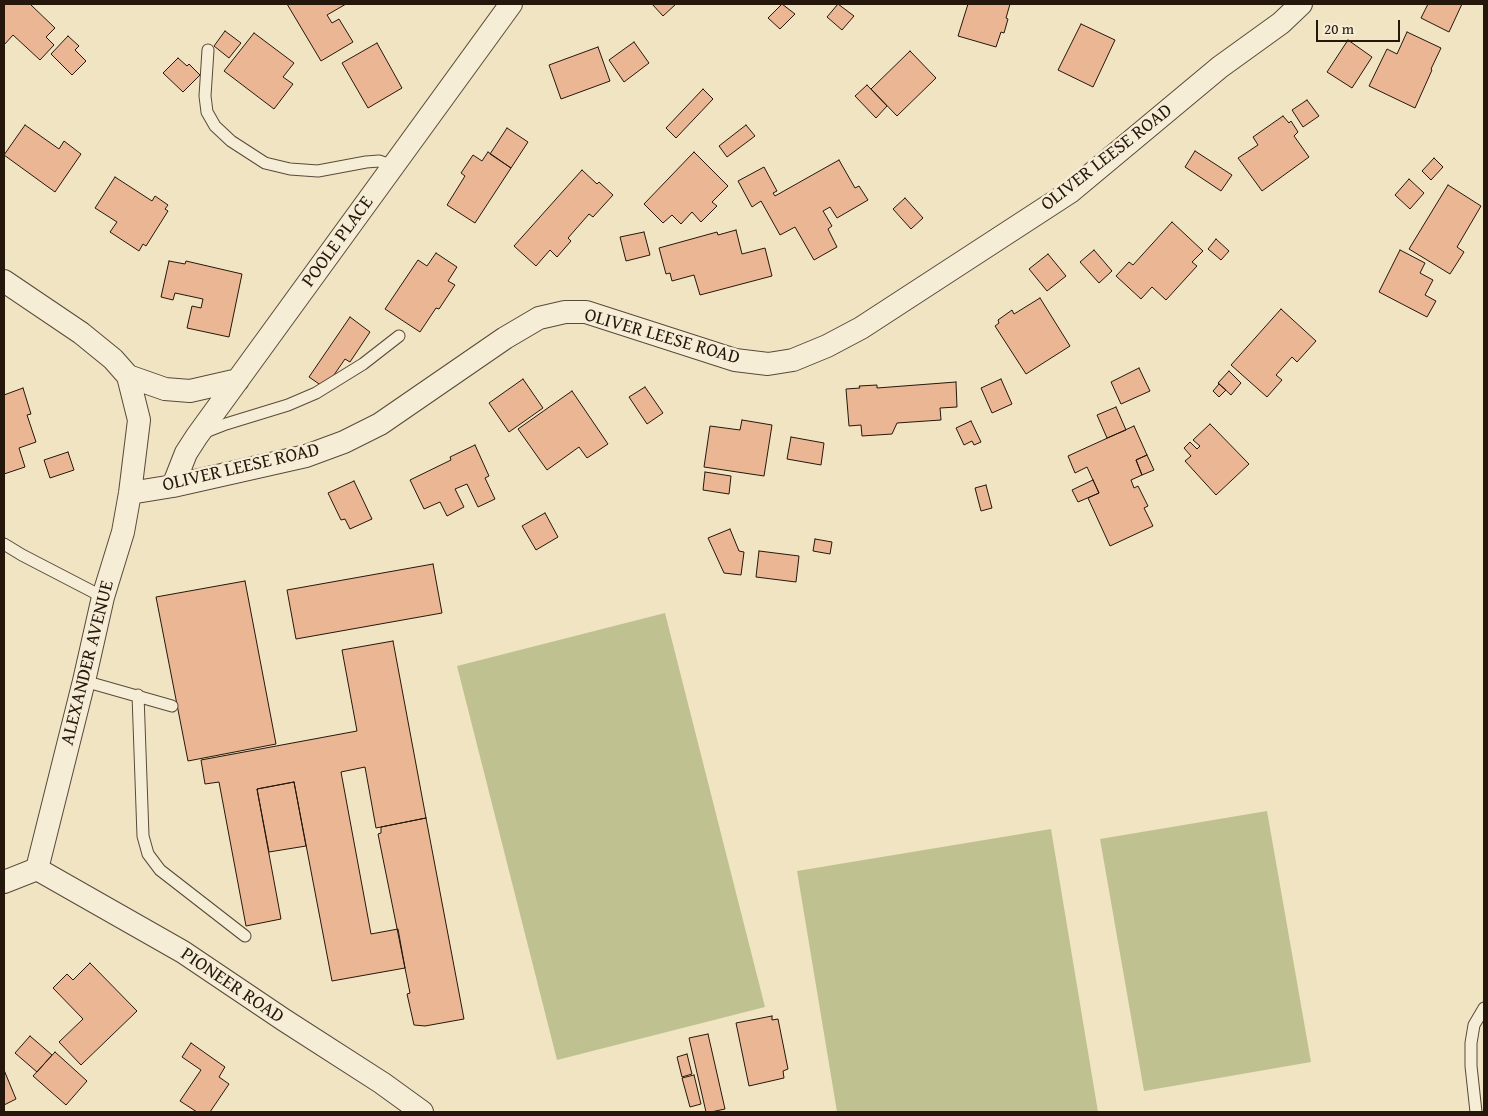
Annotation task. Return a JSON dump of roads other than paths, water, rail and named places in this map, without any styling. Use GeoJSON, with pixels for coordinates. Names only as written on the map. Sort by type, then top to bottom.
{"type":"FeatureCollection","features":[{"type":"Feature","properties":{"kind":"street","name":"POOLE PLACE"},"geometry":{"type":"LineString","coordinates":[[173,486],[186,453],[197,436],[512,4]]}},
{"type":"Feature","properties":{"kind":"street","name":"OLIVER LEESE ROAD"},"geometry":{"type":"LineString","coordinates":[[130,493],[173,486],[306,456],[344,442],[380,424],[505,338],[539,318],[565,312],[586,312],[735,360],[768,364],[793,360],[828,346],[861,328],[1070,192],[1301,4]]}},
{"type":"Feature","properties":{"kind":"street"},"geometry":{"type":"LineString","coordinates":[[4,281],[81,333],[113,359],[128,376],[166,389],[190,390],[238,380]]}},
{"type":"Feature","properties":{"kind":"street","name":"ALEXANDER AVENUE"},"geometry":{"type":"LineString","coordinates":[[37,869],[103,597],[122,532],[130,493],[139,420],[128,376]]}},
{"type":"Feature","properties":{"kind":"street"},"geometry":{"type":"LineString","coordinates":[[4,882],[37,869]]}},
{"type":"Feature","properties":{"kind":"street","name":"PIONEER ROAD"},"geometry":{"type":"LineString","coordinates":[[37,869],[184,952],[422,1112]]}},
{"type":"Feature","properties":{"kind":"lane"},"geometry":{"type":"LineString","coordinates":[[208,50],[205,96],[207,112],[215,126],[231,140],[265,163],[290,169],[318,171],[379,161],[394,166]]}},
{"type":"Feature","properties":{"kind":"lane"},"geometry":{"type":"LineString","coordinates":[[197,436],[226,424],[288,405],[316,394],[363,364],[399,336]]}},
{"type":"Feature","properties":{"kind":"lane"},"geometry":{"type":"LineString","coordinates":[[4,544],[103,597]]}},
{"type":"Feature","properties":{"kind":"lane"},"geometry":{"type":"LineString","coordinates":[[84,681],[172,706]]}},
{"type":"Feature","properties":{"kind":"lane"},"geometry":{"type":"LineString","coordinates":[[138,695],[143,836],[148,854],[160,870],[245,936]]}},
{"type":"Feature","properties":{"kind":"lane"},"geometry":{"type":"LineString","coordinates":[[1476,1112],[1471,1066],[1471,1043],[1474,1025],[1484,1008]]}}]}
